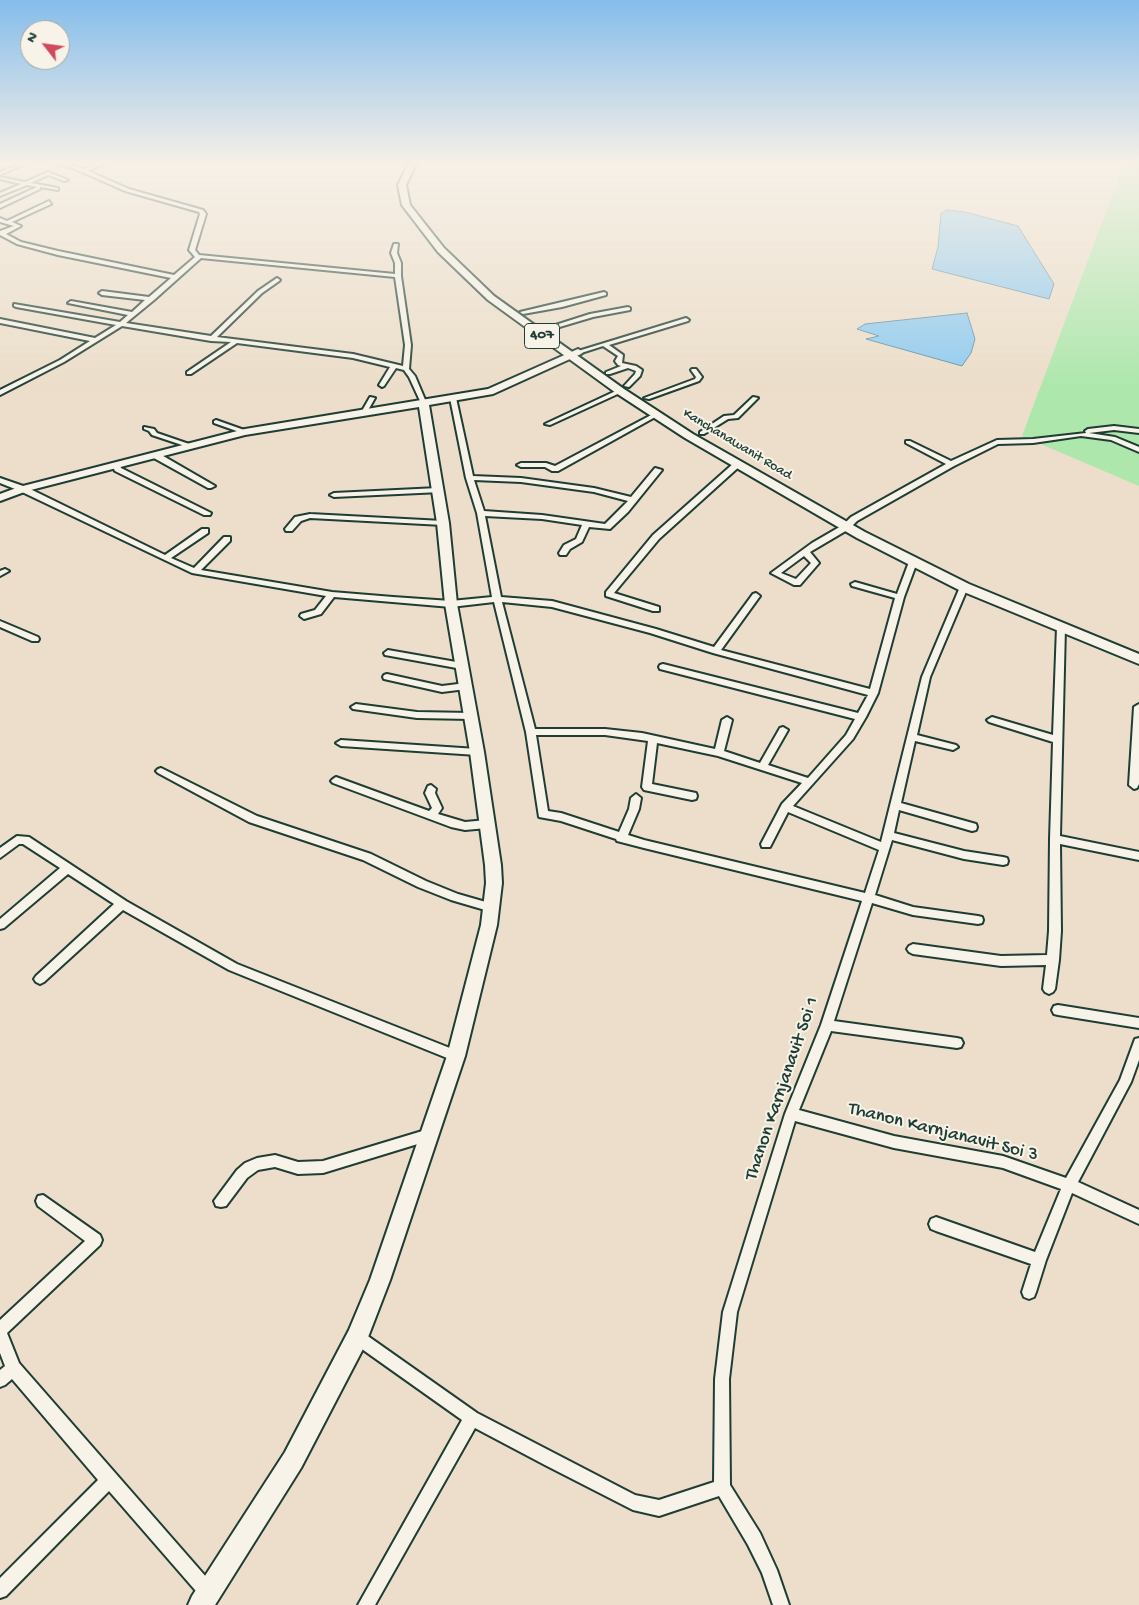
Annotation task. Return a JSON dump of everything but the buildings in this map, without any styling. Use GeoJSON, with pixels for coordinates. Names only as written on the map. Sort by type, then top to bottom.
{"type":"FeatureCollection","features":[{"type":"Feature","properties":{"kind":"main road","name":"Kanchanawanit Road"},"geometry":{"type":"LineString","coordinates":[[432,239],[492,298],[623,388],[647,398],[702,433],[741,462]]}},
{"type":"Feature","properties":{"kind":"main road","name":"Kanchanawanit Road"},"geometry":{"type":"LineString","coordinates":[[444,239],[502,297],[546,329],[574,354],[608,373],[655,415],[850,523],[913,562],[964,586],[1139,659]]}},
{"type":"Feature","properties":{"kind":"main road","name":"Kanchanawanit Road"},"geometry":{"type":"LineString","coordinates":[[850,523],[970,579],[1139,647]]}},
{"type":"Feature","properties":{"kind":"street"},"geometry":{"type":"LineString","coordinates":[[7,239],[58,253],[174,277]]}},
{"type":"Feature","properties":{"kind":"street"},"geometry":{"type":"LineString","coordinates":[[195,239],[192,250],[200,256],[398,276]]}},
{"type":"Feature","properties":{"kind":"street"},"geometry":{"type":"LineString","coordinates":[[396,245],[394,249],[398,263],[398,276],[408,345],[406,369]]}},
{"type":"Feature","properties":{"kind":"street"},"geometry":{"type":"LineString","coordinates":[[0,394],[62,361],[121,324],[200,256]]}},
{"type":"Feature","properties":{"kind":"street"},"geometry":{"type":"LineString","coordinates":[[212,338],[260,292],[277,280]]}},
{"type":"Feature","properties":{"kind":"street"},"geometry":{"type":"LineString","coordinates":[[102,293],[152,299]]}},
{"type":"Feature","properties":{"kind":"street"},"geometry":{"type":"LineString","coordinates":[[523,312],[562,305],[604,294]]}},
{"type":"Feature","properties":{"kind":"street"},"geometry":{"type":"LineString","coordinates":[[71,304],[134,314]]}},
{"type":"Feature","properties":{"kind":"street"},"geometry":{"type":"LineString","coordinates":[[16,305],[235,342],[334,352],[406,369],[412,376],[423,402],[438,490],[451,604],[477,752],[493,874],[492,908],[476,982],[456,1056],[380,1280],[357,1337],[293,1460],[205,1599],[109,1480],[14,1368],[0,1331],[95,1240],[43,1201]]}},
{"type":"Feature","properties":{"kind":"street"},"geometry":{"type":"LineString","coordinates":[[546,329],[592,315],[628,309]]}},
{"type":"Feature","properties":{"kind":"street"},"geometry":{"type":"LineString","coordinates":[[0,498],[23,489],[244,432],[453,398],[497,389],[574,354],[686,320]]}},
{"type":"Feature","properties":{"kind":"street"},"geometry":{"type":"LineString","coordinates":[[0,321],[97,340]]}},
{"type":"Feature","properties":{"kind":"street"},"geometry":{"type":"LineString","coordinates":[[189,373],[235,342]]}},
{"type":"Feature","properties":{"kind":"street"},"geometry":{"type":"LineString","coordinates":[[548,424],[623,388],[640,372],[636,368],[619,364],[618,361],[621,356],[604,344]]}},
{"type":"Feature","properties":{"kind":"street"},"geometry":{"type":"LineString","coordinates":[[382,385],[394,366]]}},
{"type":"Feature","properties":{"kind":"street"},"geometry":{"type":"LineString","coordinates":[[608,373],[627,366]]}},
{"type":"Feature","properties":{"kind":"street"},"geometry":{"type":"LineString","coordinates":[[647,398],[697,380],[699,377],[694,370]]}},
{"type":"Feature","properties":{"kind":"street"},"geometry":{"type":"LineString","coordinates":[[365,411],[372,398]]}},
{"type":"Feature","properties":{"kind":"street"},"geometry":{"type":"LineString","coordinates":[[453,398],[470,478],[480,513],[497,599],[531,732],[543,814],[561,817],[621,838],[869,898],[913,911],[978,920]]}},
{"type":"Feature","properties":{"kind":"street"},"geometry":{"type":"LineString","coordinates":[[702,433],[726,417],[737,416],[755,398]]}},
{"type":"Feature","properties":{"kind":"street"},"geometry":{"type":"LineString","coordinates":[[521,465],[546,465],[555,469],[655,415]]}},
{"type":"Feature","properties":{"kind":"street"},"geometry":{"type":"LineString","coordinates":[[216,422],[244,432]]}},
{"type":"Feature","properties":{"kind":"street"},"geometry":{"type":"LineString","coordinates":[[146,428],[152,430],[154,434],[188,445]]}},
{"type":"Feature","properties":{"kind":"street"},"geometry":{"type":"LineString","coordinates":[[806,553],[815,563],[797,583],[775,573],[850,523],[952,464],[997,442],[1033,441],[1114,428],[1139,431]]}},
{"type":"Feature","properties":{"kind":"street"},"geometry":{"type":"LineString","coordinates":[[1075,434],[1108,437],[1139,450]]}},
{"type":"Feature","properties":{"kind":"street"},"geometry":{"type":"LineString","coordinates":[[908,442],[952,464]]}},
{"type":"Feature","properties":{"kind":"street"},"geometry":{"type":"LineString","coordinates":[[155,455],[211,486]]}},
{"type":"Feature","properties":{"kind":"street"},"geometry":{"type":"LineString","coordinates":[[656,609],[609,594],[656,537],[741,462]]}},
{"type":"Feature","properties":{"kind":"street"},"geometry":{"type":"LineString","coordinates":[[116,465],[118,469],[207,513]]}},
{"type":"Feature","properties":{"kind":"street"},"geometry":{"type":"LineString","coordinates":[[480,513],[542,517],[601,528],[609,527],[658,470]]}},
{"type":"Feature","properties":{"kind":"street"},"geometry":{"type":"LineString","coordinates":[[470,478],[521,480],[594,490],[633,500]]}},
{"type":"Feature","properties":{"kind":"street"},"geometry":{"type":"LineString","coordinates":[[0,480],[23,489],[196,571],[332,594],[451,604],[497,599],[542,603],[873,692]]}},
{"type":"Feature","properties":{"kind":"street"},"geometry":{"type":"LineString","coordinates":[[334,495],[438,490]]}},
{"type":"Feature","properties":{"kind":"street"},"geometry":{"type":"LineString","coordinates":[[289,529],[298,519],[310,516],[443,523]]}},
{"type":"Feature","properties":{"kind":"street"},"geometry":{"type":"LineString","coordinates":[[563,553],[567,547],[579,540],[586,525]]}},
{"type":"Feature","properties":{"kind":"street"},"geometry":{"type":"LineString","coordinates":[[166,558],[205,531]]}},
{"type":"Feature","properties":{"kind":"street"},"geometry":{"type":"LineString","coordinates":[[196,571],[227,539]]}},
{"type":"Feature","properties":{"kind":"street"},"geometry":{"type":"LineString","coordinates":[[766,844],[786,807],[844,744],[862,717],[873,692],[900,597],[913,562]]}},
{"type":"Feature","properties":{"kind":"street"},"geometry":{"type":"LineString","coordinates":[[855,584],[900,597]]}},
{"type":"Feature","properties":{"kind":"street","name":"Thanon Karnjanavit Soi 1"},"geometry":{"type":"LineString","coordinates":[[722,1487],[722,1379],[730,1312],[791,1114],[827,1025],[885,848],[926,676],[964,586]]}},
{"type":"Feature","properties":{"kind":"street"},"geometry":{"type":"LineString","coordinates":[[304,616],[318,612],[332,594]]}},
{"type":"Feature","properties":{"kind":"street"},"geometry":{"type":"LineString","coordinates":[[716,651],[756,596]]}},
{"type":"Feature","properties":{"kind":"street"},"geometry":{"type":"LineString","coordinates":[[0,624],[35,639]]}},
{"type":"Feature","properties":{"kind":"street"},"geometry":{"type":"LineString","coordinates":[[1050,989],[1055,931],[1057,740],[1062,628]]}},
{"type":"Feature","properties":{"kind":"street"},"geometry":{"type":"LineString","coordinates":[[388,653],[462,666]]}},
{"type":"Feature","properties":{"kind":"street"},"geometry":{"type":"LineString","coordinates":[[663,667],[862,717]]}},
{"type":"Feature","properties":{"kind":"street"},"geometry":{"type":"LineString","coordinates":[[387,677],[442,688],[466,686]]}},
{"type":"Feature","properties":{"kind":"street"},"geometry":{"type":"LineString","coordinates":[[1134,785],[1139,706]]}},
{"type":"Feature","properties":{"kind":"street"},"geometry":{"type":"LineString","coordinates":[[356,707],[417,714],[471,716]]}},
{"type":"Feature","properties":{"kind":"street"},"geometry":{"type":"LineString","coordinates":[[719,753],[726,720]]}},
{"type":"Feature","properties":{"kind":"street"},"geometry":{"type":"LineString","coordinates":[[992,720],[1057,740]]}},
{"type":"Feature","properties":{"kind":"street"},"geometry":{"type":"LineString","coordinates":[[762,767],[783,730]]}},
{"type":"Feature","properties":{"kind":"street"},"geometry":{"type":"LineString","coordinates":[[531,732],[605,732],[653,738],[719,753],[809,782]]}},
{"type":"Feature","properties":{"kind":"street"},"geometry":{"type":"LineString","coordinates":[[911,737],[953,747]]}},
{"type":"Feature","properties":{"kind":"street"},"geometry":{"type":"LineString","coordinates":[[653,738],[647,786],[692,796]]}},
{"type":"Feature","properties":{"kind":"street"},"geometry":{"type":"LineString","coordinates":[[340,742],[477,752]]}},
{"type":"Feature","properties":{"kind":"street"},"geometry":{"type":"LineString","coordinates":[[160,771],[254,819],[368,857],[422,884],[492,908]]}},
{"type":"Feature","properties":{"kind":"street"},"geometry":{"type":"LineString","coordinates":[[336,782],[431,816],[465,826],[487,824]]}},
{"type":"Feature","properties":{"kind":"street"},"geometry":{"type":"LineString","coordinates":[[431,789],[430,793],[437,807],[431,816]]}},
{"type":"Feature","properties":{"kind":"street"},"geometry":{"type":"LineString","coordinates":[[621,838],[634,809],[636,798]]}},
{"type":"Feature","properties":{"kind":"street"},"geometry":{"type":"LineString","coordinates":[[896,804],[972,827]]}},
{"type":"Feature","properties":{"kind":"street"},"geometry":{"type":"LineString","coordinates":[[786,807],[885,848]]}},
{"type":"Feature","properties":{"kind":"street"},"geometry":{"type":"LineString","coordinates":[[888,835],[964,855],[1003,861]]}},
{"type":"Feature","properties":{"kind":"street"},"geometry":{"type":"LineString","coordinates":[[1055,838],[1139,856]]}},
{"type":"Feature","properties":{"kind":"street"},"geometry":{"type":"LineString","coordinates":[[0,854],[21,839],[122,904],[233,967],[456,1056]]}},
{"type":"Feature","properties":{"kind":"street"},"geometry":{"type":"LineString","coordinates":[[0,926],[67,868]]}},
{"type":"Feature","properties":{"kind":"street"},"geometry":{"type":"LineString","coordinates":[[40,979],[122,904]]}},
{"type":"Feature","properties":{"kind":"street"},"geometry":{"type":"LineString","coordinates":[[913,949],[1001,961],[1053,960]]}},
{"type":"Feature","properties":{"kind":"street"},"geometry":{"type":"LineString","coordinates":[[1058,1010],[1139,1024]]}},
{"type":"Feature","properties":{"kind":"street"},"geometry":{"type":"LineString","coordinates":[[827,1025],[957,1043]]}},
{"type":"Feature","properties":{"kind":"street"},"geometry":{"type":"LineString","coordinates":[[1030,1292],[1039,1260],[1069,1185],[1125,1082],[1139,1043]]}},
{"type":"Feature","properties":{"kind":"street","name":"Thanon Karnjanavit Soi 3"},"geometry":{"type":"LineString","coordinates":[[791,1114],[894,1142],[1003,1162],[1069,1185],[1139,1217]]}},
{"type":"Feature","properties":{"kind":"street"},"geometry":{"type":"LineString","coordinates":[[221,1201],[242,1174],[257,1164],[275,1161],[298,1168],[323,1167],[430,1135]]}},
{"type":"Feature","properties":{"kind":"street"},"geometry":{"type":"LineString","coordinates":[[936,1224],[1039,1260]]}},
{"type":"Feature","properties":{"kind":"street"},"geometry":{"type":"LineString","coordinates":[[357,1337],[472,1418],[550,1460],[642,1505],[659,1508],[722,1487],[754,1539],[769,1570],[781,1605]]}},
{"type":"Feature","properties":{"kind":"street"},"geometry":{"type":"LineString","coordinates":[[0,1380],[14,1368]]}},
{"type":"Feature","properties":{"kind":"street"},"geometry":{"type":"LineString","coordinates":[[366,1605],[472,1418]]}},
{"type":"Feature","properties":{"kind":"street"},"geometry":{"type":"LineString","coordinates":[[0,1590],[109,1480]]}},
{"type":"Feature","properties":{"kind":"green space"},"geometry":{"type":"Polygon","coordinates":[[[1096,239],[1139,239],[1139,486],[1022,436],[1096,239]]]}},
{"type":"Feature","properties":{"kind":"water"},"geometry":{"type":"Polygon","coordinates":[[[939,239],[1026,239],[1054,284],[1049,299],[932,269],[939,239]]]}},
{"type":"Feature","properties":{"kind":"water"},"geometry":{"type":"Polygon","coordinates":[[[967,313],[975,339],[971,353],[962,366],[866,339],[879,336],[857,329],[865,324],[967,313]]]}}]}
